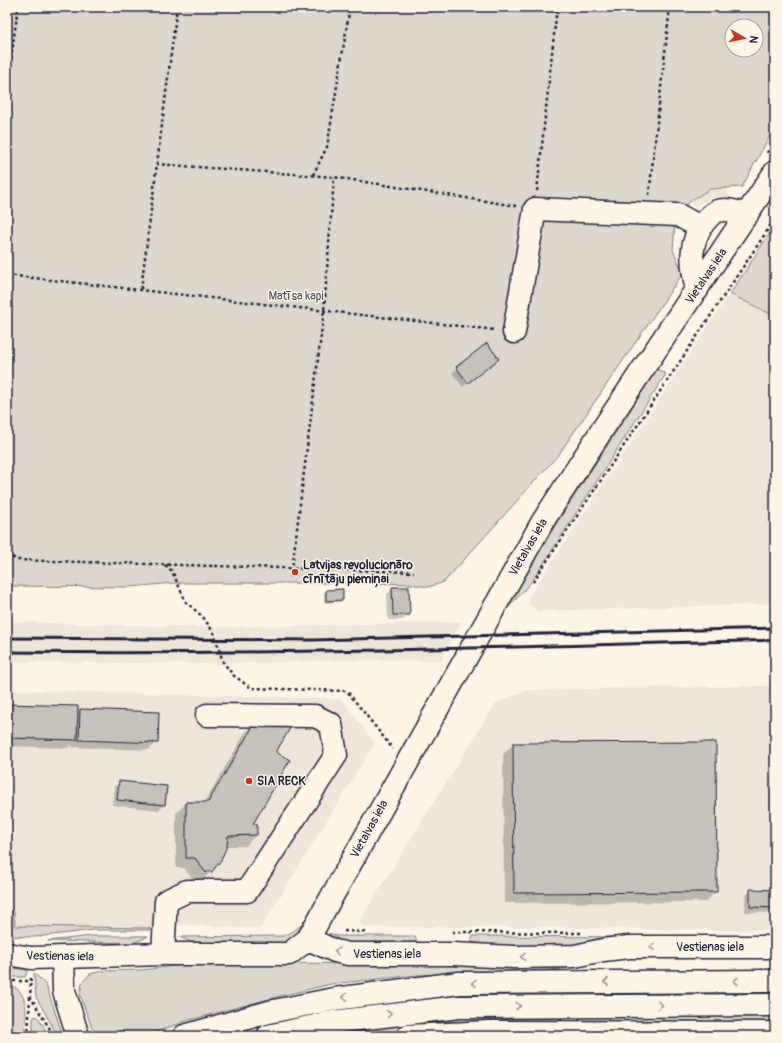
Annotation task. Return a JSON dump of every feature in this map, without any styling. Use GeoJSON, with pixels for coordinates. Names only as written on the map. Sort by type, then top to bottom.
{"type":"FeatureCollection","features":[{"type":"Feature","properties":{"kind":"street","name":"Vietalvas iela"},"geometry":{"type":"LineString","coordinates":[[308,939],[543,521],[602,430],[748,215],[775,172]]}},
{"type":"Feature","properties":{"kind":"street"},"geometry":{"type":"LineString","coordinates":[[514,332],[535,209],[678,215],[700,227]]}},
{"type":"Feature","properties":{"kind":"street"},"geometry":{"type":"LineString","coordinates":[[697,290],[692,272],[691,258],[694,239],[700,227],[708,217],[716,211],[724,210],[748,215]]}},
{"type":"Feature","properties":{"kind":"street"},"geometry":{"type":"LineString","coordinates":[[163,954],[166,901],[187,891],[247,890],[336,755],[331,724],[315,716],[207,715]]}},
{"type":"Feature","properties":{"kind":"street","name":"Vestienas iela"},"geometry":{"type":"LineString","coordinates":[[7,954],[31,958],[163,954],[289,954],[308,939],[335,951],[348,954],[452,954],[514,957],[575,956],[603,950],[629,947],[775,947]]}},
{"type":"Feature","properties":{"kind":"street"},"geometry":{"type":"LineString","coordinates":[[63,957],[64,991],[78,1036]]}},
{"type":"Feature","properties":{"kind":"street"},"geometry":{"type":"LineString","coordinates":[[184,1036],[269,1012],[334,999],[459,983],[775,981]]}},
{"type":"Feature","properties":{"kind":"street"},"geometry":{"type":"LineString","coordinates":[[268,1036],[340,1021],[459,1007],[775,1005]]}},
{"type":"Feature","properties":{"kind":"street"},"geometry":{"type":"LineString","coordinates":[[408,1036],[488,1032],[775,1033]]}},
{"type":"Feature","properties":{"kind":"path"},"geometry":{"type":"LineString","coordinates":[[7,89],[18,7]]}},
{"type":"Feature","properties":{"kind":"path"},"geometry":{"type":"LineString","coordinates":[[141,289],[177,7]]}},
{"type":"Feature","properties":{"kind":"path"},"geometry":{"type":"LineString","coordinates":[[313,175],[327,147],[350,7]]}},
{"type":"Feature","properties":{"kind":"path"},"geometry":{"type":"LineString","coordinates":[[156,164],[334,177],[535,209],[557,7]]}},
{"type":"Feature","properties":{"kind":"path"},"geometry":{"type":"LineString","coordinates":[[647,214],[670,7]]}},
{"type":"Feature","properties":{"kind":"path"},"geometry":{"type":"LineString","coordinates":[[291,577],[324,311],[334,177]]}},
{"type":"Feature","properties":{"kind":"path"},"geometry":{"type":"LineString","coordinates":[[530,586],[775,219]]}},
{"type":"Feature","properties":{"kind":"path"},"geometry":{"type":"LineString","coordinates":[[7,275],[514,332]]}},
{"type":"Feature","properties":{"kind":"path"},"geometry":{"type":"LineString","coordinates":[[7,554],[17,560],[414,572]]}},
{"type":"Feature","properties":{"kind":"path"},"geometry":{"type":"LineString","coordinates":[[164,565],[172,571],[186,602],[203,617],[214,633],[223,662],[233,675],[251,688]]}},
{"type":"Feature","properties":{"kind":"path"},"geometry":{"type":"LineString","coordinates":[[342,931],[370,933]]}},
{"type":"Feature","properties":{"kind":"path"},"geometry":{"type":"LineString","coordinates":[[446,932],[584,933]]}},
{"type":"Feature","properties":{"kind":"path"},"geometry":{"type":"LineString","coordinates":[[28,1036],[31,958]]}},
{"type":"Feature","properties":{"kind":"path"},"geometry":{"type":"LineString","coordinates":[[7,981],[31,981]]}},
{"type":"Feature","properties":{"kind":"path"},"geometry":{"type":"LineString","coordinates":[[30,996],[54,1036]]}},
{"type":"Feature","properties":{"kind":"shaded area"},"geometry":{"type":"Polygon","coordinates":[[[728,188],[728,197],[711,198],[695,207],[690,201],[710,189],[728,188]]]}},
{"type":"Feature","properties":{"kind":"shaded area"},"geometry":{"type":"Polygon","coordinates":[[[775,225],[775,604],[538,611],[530,605],[528,598],[775,225]]]}},
{"type":"Feature","properties":{"kind":"shaded area"},"geometry":{"type":"Polygon","coordinates":[[[7,622],[219,627],[461,622],[441,661],[368,660],[218,664],[7,662],[7,622]]]}},
{"type":"Feature","properties":{"kind":"shaded area"},"geometry":{"type":"Polygon","coordinates":[[[775,686],[775,931],[545,927],[363,927],[359,922],[496,703],[527,690],[775,686]]]}},
{"type":"Feature","properties":{"kind":"shaded area"},"geometry":{"type":"Polygon","coordinates":[[[7,690],[341,699],[375,743],[260,929],[163,924],[150,928],[15,926],[14,912],[7,912],[7,690]]]}},
{"type":"Feature","properties":{"kind":"green space","name":"Matīsa kapi"},"geometry":{"type":"Polygon","coordinates":[[[7,7],[775,7],[775,126],[742,187],[710,189],[690,201],[681,211],[675,224],[673,250],[683,273],[559,454],[444,582],[428,587],[411,584],[369,583],[174,583],[130,587],[7,586],[7,7]]]}},
{"type":"Feature","properties":{"kind":"green space"},"geometry":{"type":"Polygon","coordinates":[[[775,225],[775,316],[730,294],[775,225]]]}},
{"type":"Feature","properties":{"kind":"green space"},"geometry":{"type":"Polygon","coordinates":[[[657,369],[666,374],[533,580],[507,609],[496,628],[493,627],[535,556],[657,369]]]}},
{"type":"Feature","properties":{"kind":"green space"},"geometry":{"type":"Polygon","coordinates":[[[7,912],[14,912],[15,926],[150,928],[150,930],[94,930],[35,937],[7,936],[7,912]]]}},
{"type":"Feature","properties":{"kind":"green space"},"geometry":{"type":"Polygon","coordinates":[[[303,924],[304,925],[297,934],[281,944],[194,943],[179,937],[283,936],[292,932],[303,924]]]}},
{"type":"Feature","properties":{"kind":"green space"},"geometry":{"type":"Polygon","coordinates":[[[329,933],[337,936],[415,936],[417,942],[369,949],[356,949],[336,942],[329,933]]]}},
{"type":"Feature","properties":{"kind":"green space"},"geometry":{"type":"Polygon","coordinates":[[[92,936],[148,936],[131,943],[48,941],[92,936]]]}},
{"type":"Feature","properties":{"kind":"green space"},"geometry":{"type":"Polygon","coordinates":[[[473,936],[632,937],[568,947],[508,948],[471,942],[473,936]]]}},
{"type":"Feature","properties":{"kind":"green space"},"geometry":{"type":"Polygon","coordinates":[[[203,963],[577,964],[579,967],[551,970],[417,975],[331,984],[186,1021],[145,1036],[95,1036],[80,995],[82,983],[90,974],[102,971],[141,970],[203,963]]]}},
{"type":"Feature","properties":{"kind":"green space"},"geometry":{"type":"Polygon","coordinates":[[[7,967],[28,970],[25,977],[7,977],[7,967]]]}},
{"type":"Feature","properties":{"kind":"green space"},"geometry":{"type":"Polygon","coordinates":[[[34,973],[46,985],[63,1036],[58,1036],[36,997],[34,973]]]}},
{"type":"Feature","properties":{"kind":"green space"},"geometry":{"type":"Polygon","coordinates":[[[7,984],[20,992],[23,998],[26,1013],[24,1036],[7,1036],[7,984]]]}},
{"type":"Feature","properties":{"kind":"green space"},"geometry":{"type":"Polygon","coordinates":[[[572,1015],[775,1016],[775,1024],[425,1027],[365,1036],[312,1036],[386,1022],[469,1017],[572,1015]]]}},
{"type":"Feature","properties":{"kind":"green space"},"geometry":{"type":"Polygon","coordinates":[[[35,1016],[38,1017],[49,1036],[33,1036],[33,1019],[35,1016]]]}},
{"type":"Feature","properties":{"kind":"building"},"geometry":{"type":"Polygon","coordinates":[[[487,343],[499,359],[468,383],[456,367],[487,343]]]}},
{"type":"Feature","properties":{"kind":"building"},"geometry":{"type":"Polygon","coordinates":[[[392,587],[409,587],[410,615],[393,615],[392,587]]]}},
{"type":"Feature","properties":{"kind":"building"},"geometry":{"type":"Polygon","coordinates":[[[343,589],[343,600],[326,601],[326,590],[343,589]]]}},
{"type":"Feature","properties":{"kind":"building"},"geometry":{"type":"Polygon","coordinates":[[[7,704],[78,706],[77,740],[7,738],[7,704]]]}},
{"type":"Feature","properties":{"kind":"building"},"geometry":{"type":"Polygon","coordinates":[[[80,709],[159,712],[158,743],[79,740],[80,709]]]}},
{"type":"Feature","properties":{"kind":"building","name":"SIA RECK"},"geometry":{"type":"Polygon","coordinates":[[[256,721],[292,725],[276,752],[290,760],[253,824],[257,824],[257,835],[228,836],[227,846],[221,860],[211,873],[209,870],[206,873],[195,858],[186,858],[186,802],[208,802],[256,721]]]}},
{"type":"Feature","properties":{"kind":"building"},"geometry":{"type":"Polygon","coordinates":[[[716,742],[717,892],[514,893],[513,743],[716,742]]]}},
{"type":"Feature","properties":{"kind":"building"},"geometry":{"type":"Polygon","coordinates":[[[119,781],[167,786],[165,805],[117,800],[119,781]]]}},
{"type":"Feature","properties":{"kind":"building"},"geometry":{"type":"Polygon","coordinates":[[[750,889],[775,890],[775,908],[750,907],[750,889]]]}},
{"type":"Feature","properties":{"kind":"railway"},"geometry":{"type":"LineString","coordinates":[[7,638],[313,640],[775,628]]}},
{"type":"Feature","properties":{"kind":"railway"},"geometry":{"type":"LineString","coordinates":[[7,652],[103,653],[295,651],[487,648],[775,640]]}},
{"type":"Feature","properties":{"kind":"place","name":"Latvijas revolucionāro cīnītāju piemiņai"},"geometry":{"type":"Point","coordinates":[295,572]}},
{"type":"Feature","properties":{"kind":"place","name":"SIA RECK"},"geometry":{"type":"Point","coordinates":[249,781]}}]}
